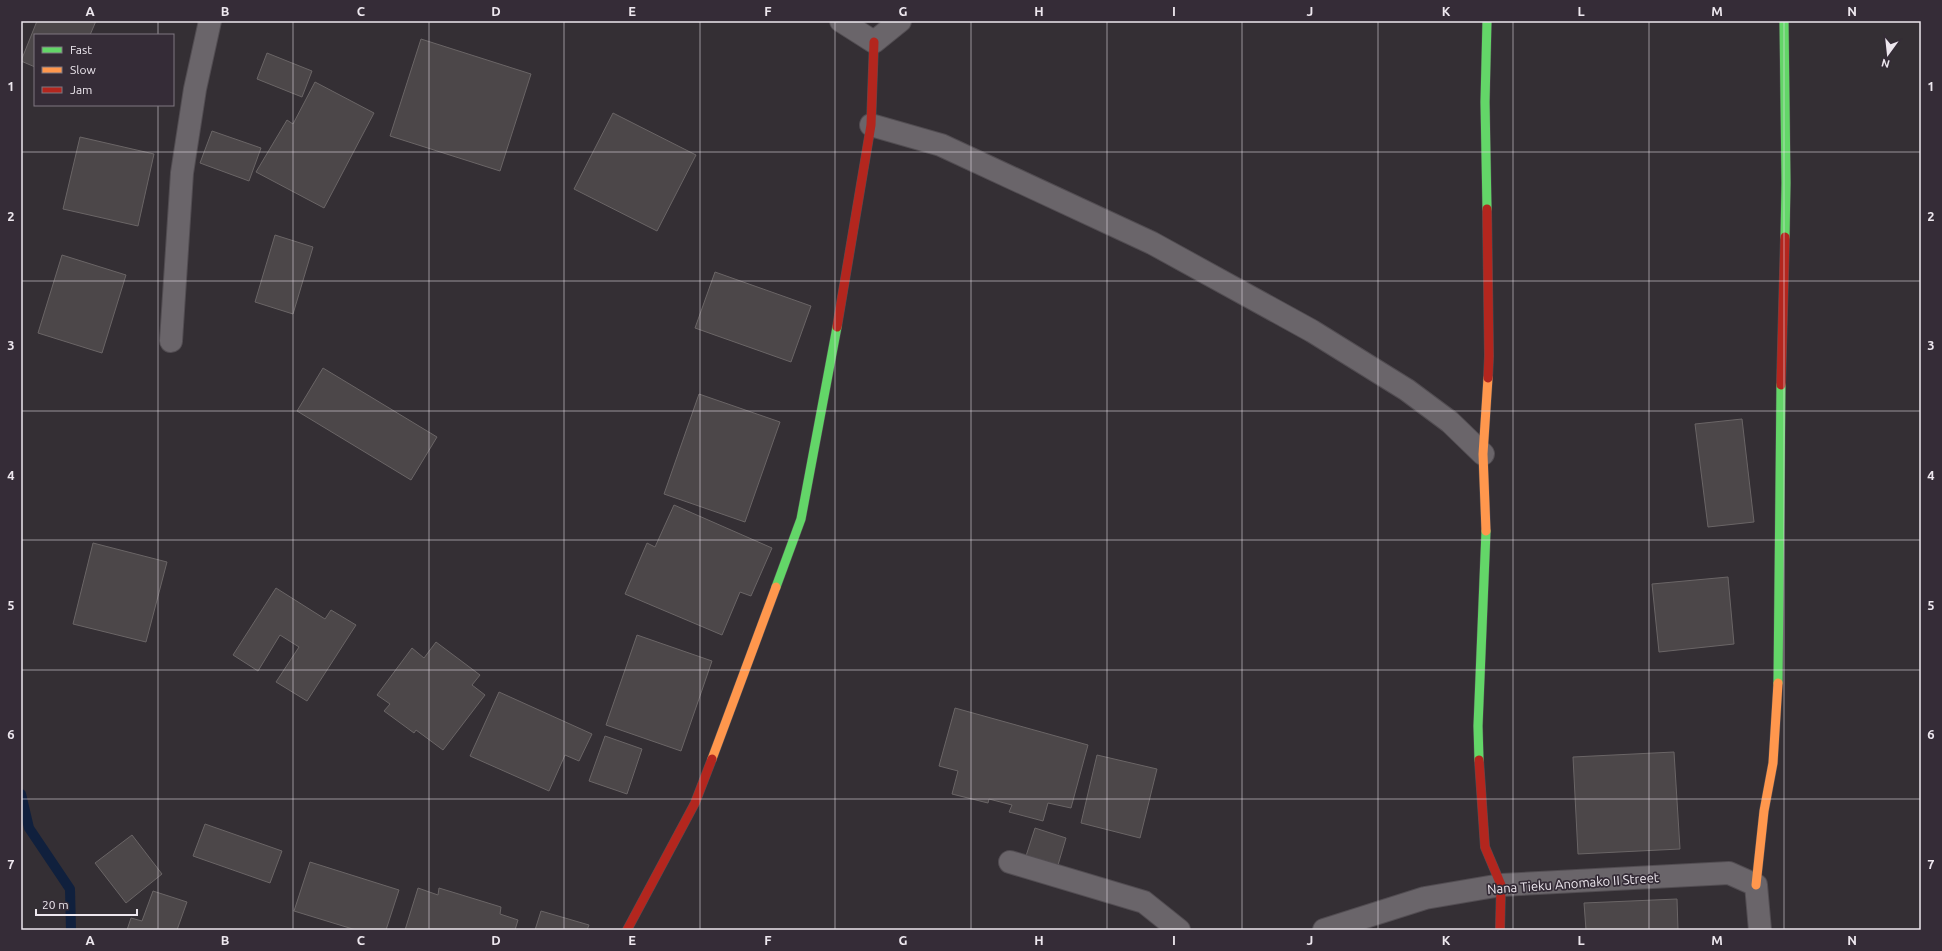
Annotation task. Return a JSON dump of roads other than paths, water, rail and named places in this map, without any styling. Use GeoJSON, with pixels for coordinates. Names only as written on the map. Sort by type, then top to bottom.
{"type":"FeatureCollection","features":[{"type":"Feature","properties":{"kind":"street"},"geometry":{"type":"LineString","coordinates":[[171,341],[182,173],[194,89],[210,21]]}},
{"type":"Feature","properties":{"kind":"street"},"geometry":{"type":"LineString","coordinates":[[841,21],[874,42]]}},
{"type":"Feature","properties":{"kind":"street"},"geometry":{"type":"LineString","coordinates":[[626,930],[695,803],[801,519],[827,386],[871,126],[874,42],[900,21]]}},
{"type":"Feature","properties":{"kind":"street"},"geometry":{"type":"LineString","coordinates":[[1487,21],[1485,102],[1489,356],[1483,454],[1486,519],[1478,726],[1480,784],[1485,847],[1501,885],[1500,930]]}},
{"type":"Feature","properties":{"kind":"street"},"geometry":{"type":"LineString","coordinates":[[1760,930],[1756,884],[1764,811],[1773,763],[1777,716],[1781,463],[1780,415],[1786,183],[1784,21]]}},
{"type":"Feature","properties":{"kind":"street"},"geometry":{"type":"LineString","coordinates":[[871,126],[941,145],[1152,243],[1312,331],[1407,390],[1450,422],[1483,454]]}},
{"type":"Feature","properties":{"kind":"street"},"geometry":{"type":"LineString","coordinates":[[1010,862],[1144,902],[1179,930]]}},
{"type":"Feature","properties":{"kind":"street","name":"Nana Tieku Anomako II Street"},"geometry":{"type":"LineString","coordinates":[[1324,930],[1425,898],[1501,885],[1729,873],[1756,884]]}},
{"type":"Feature","properties":{"kind":"waterway"},"geometry":{"type":"LineString","coordinates":[[21,794],[29,828],[70,889],[71,930]]}}]}
